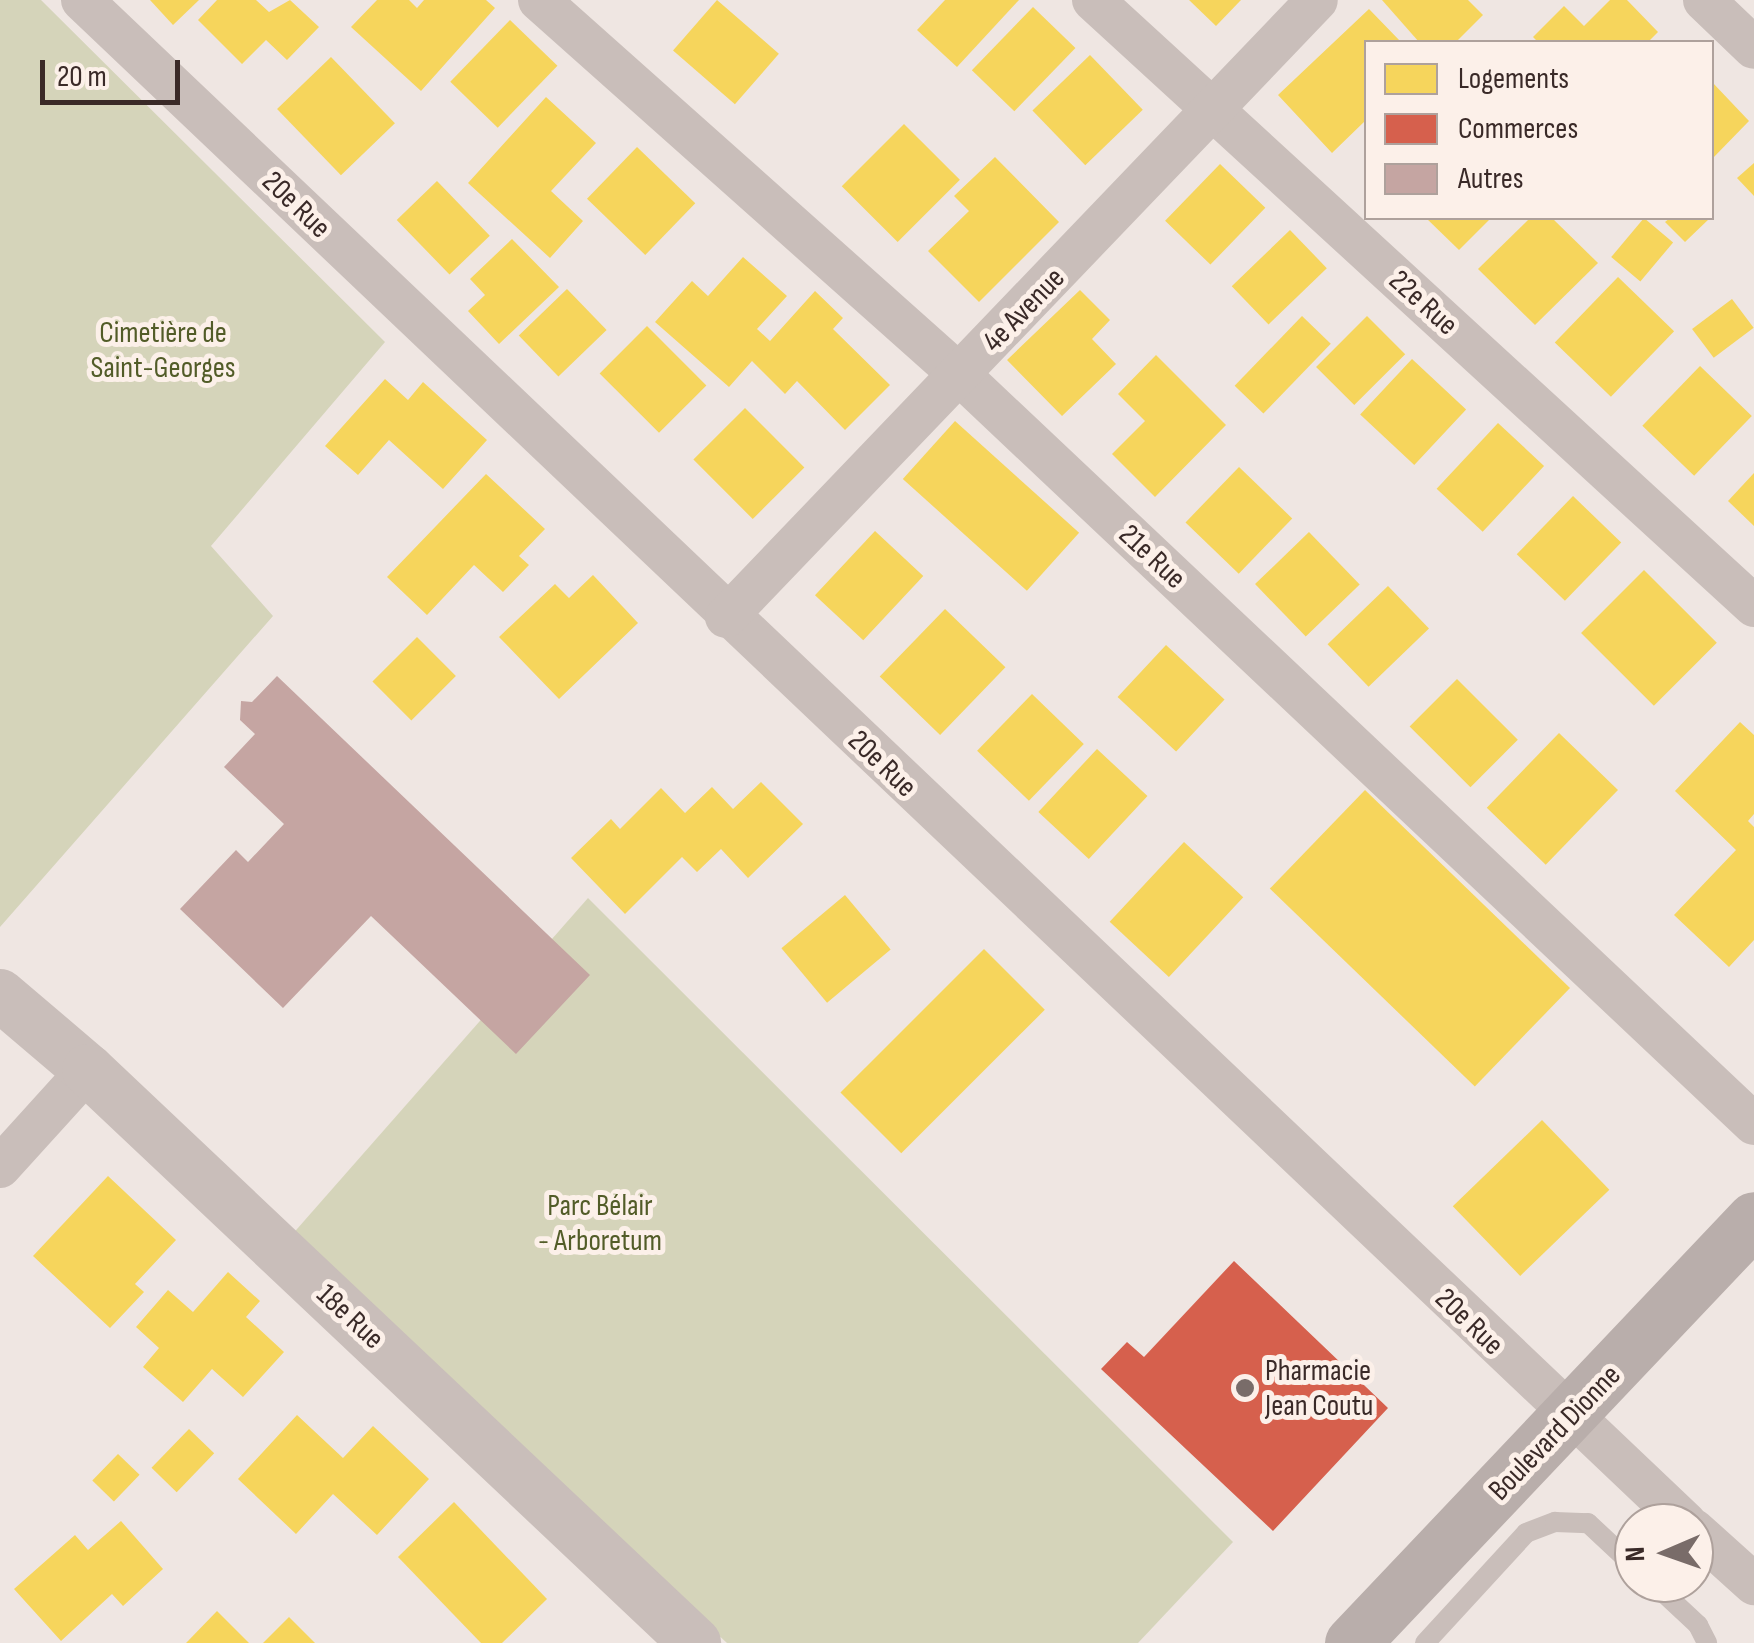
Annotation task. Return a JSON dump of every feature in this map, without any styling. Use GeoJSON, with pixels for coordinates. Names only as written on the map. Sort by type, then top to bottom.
{"type":"FeatureCollection","features":[{"type":"Feature","properties":{"kind":"main road","name":"Boulevard Dionne"},"geometry":{"type":"LineString","coordinates":[[1352,1643],[1570,1419],[1754,1219]]}},
{"type":"Feature","properties":{"kind":"street","name":"20e Rue"},"geometry":{"type":"LineString","coordinates":[[82,0],[1570,1419],[1664,1503]]}},
{"type":"Feature","properties":{"kind":"street","name":"21e Rue"},"geometry":{"type":"LineString","coordinates":[[540,0],[960,376],[1754,1124]]}},
{"type":"Feature","properties":{"kind":"street","name":"22e Rue"},"geometry":{"type":"LineString","coordinates":[[1093,0],[1754,606]]}},
{"type":"Feature","properties":{"kind":"street","name":"4e Avenue"},"geometry":{"type":"LineString","coordinates":[[726,616],[1215,112],[1316,0]]}},
{"type":"Feature","properties":{"kind":"street"},"geometry":{"type":"LineString","coordinates":[[1704,0],[1754,48]]}},
{"type":"Feature","properties":{"kind":"street","name":"18e Rue"},"geometry":{"type":"LineString","coordinates":[[0,996],[88,1070],[695,1643]]}},
{"type":"Feature","properties":{"kind":"street"},"geometry":{"type":"LineString","coordinates":[[0,1167],[88,1070]]}},
{"type":"Feature","properties":{"kind":"street"},"geometry":{"type":"LineString","coordinates":[[1714,1548],[1754,1584]]}},
{"type":"Feature","properties":{"kind":"lane"},"geometry":{"type":"LineString","coordinates":[[1425,1643],[1526,1533],[1588,1523],[1614,1547]]}},
{"type":"Feature","properties":{"kind":"lane"},"geometry":{"type":"LineString","coordinates":[[1674,1603],[1698,1625],[1707,1643]]}},
{"type":"Feature","properties":{"kind":"green space","name":"Cimetière de Saint-Georges"},"geometry":{"type":"Polygon","coordinates":[[[0,0],[41,0],[385,342],[211,546],[273,616],[0,927],[0,0]]]}},
{"type":"Feature","properties":{"kind":"green space","name":"Parc Bélair - Arboretum"},"geometry":{"type":"Polygon","coordinates":[[[588,898],[1233,1542],[1138,1643],[727,1643],[290,1237],[588,898]]]}},
{"type":"Feature","properties":{"kind":"building: Logements"},"geometry":{"type":"Polygon","coordinates":[[[150,0],[199,0],[173,25],[150,0]]]}},
{"type":"Feature","properties":{"kind":"building: Logements"},"geometry":{"type":"Polygon","coordinates":[[[217,0],[256,0],[269,12],[290,0],[319,27],[287,60],[266,40],[242,64],[198,20],[217,0]]]}},
{"type":"Feature","properties":{"kind":"building: Logements"},"geometry":{"type":"Polygon","coordinates":[[[377,0],[409,0],[417,8],[424,0],[486,0],[495,8],[421,91],[351,27],[377,0]]]}},
{"type":"Feature","properties":{"kind":"building: Logements"},"geometry":{"type":"Polygon","coordinates":[[[717,0],[779,54],[735,104],[673,51],[717,0]]]}},
{"type":"Feature","properties":{"kind":"building: Logements"},"geometry":{"type":"Polygon","coordinates":[[[945,0],[1019,0],[957,67],[917,30],[945,0]]]}},
{"type":"Feature","properties":{"kind":"building: Logements"},"geometry":{"type":"Polygon","coordinates":[[[1189,0],[1241,0],[1216,26],[1189,0]]]}},
{"type":"Feature","properties":{"kind":"building: Logements"},"geometry":{"type":"Polygon","coordinates":[[[1382,0],[1468,0],[1483,15],[1458,40],[1417,40],[1382,0]]]}},
{"type":"Feature","properties":{"kind":"building: Logements"},"geometry":{"type":"Polygon","coordinates":[[[1610,0],[1627,0],[1658,32],[1650,40],[1533,37],[1564,6],[1584,26],[1610,0]]]}},
{"type":"Feature","properties":{"kind":"building: Logements"},"geometry":{"type":"Polygon","coordinates":[[[1033,7],[1075,48],[1014,111],[972,70],[1033,7]]]}},
{"type":"Feature","properties":{"kind":"building: Logements"},"geometry":{"type":"Polygon","coordinates":[[[1369,9],[1399,40],[1364,40],[1364,122],[1332,153],[1278,95],[1369,9]]]}},
{"type":"Feature","properties":{"kind":"building: Logements"},"geometry":{"type":"Polygon","coordinates":[[[510,20],[557,66],[498,128],[450,82],[510,20]]]}},
{"type":"Feature","properties":{"kind":"building: Logements"},"geometry":{"type":"Polygon","coordinates":[[[1090,55],[1143,110],[1085,165],[1032,111],[1090,55]]]}},
{"type":"Feature","properties":{"kind":"building: Logements"},"geometry":{"type":"Polygon","coordinates":[[[331,57],[395,123],[341,175],[277,109],[331,57]]]}},
{"type":"Feature","properties":{"kind":"building: Logements"},"geometry":{"type":"Polygon","coordinates":[[[1714,84],[1749,121],[1714,157],[1714,84]]]}},
{"type":"Feature","properties":{"kind":"building: Logements"},"geometry":{"type":"Polygon","coordinates":[[[546,97],[596,143],[551,191],[583,221],[550,258],[468,183],[546,97]]]}},
{"type":"Feature","properties":{"kind":"building: Logements"},"geometry":{"type":"Polygon","coordinates":[[[904,124],[960,180],[898,242],[842,186],[904,124]]]}},
{"type":"Feature","properties":{"kind":"building: Logements"},"geometry":{"type":"Polygon","coordinates":[[[637,147],[695,203],[645,255],[587,199],[637,147]]]}},
{"type":"Feature","properties":{"kind":"building: Logements"},"geometry":{"type":"Polygon","coordinates":[[[995,157],[1059,222],[979,302],[928,251],[969,211],[954,196],[995,157]]]}},
{"type":"Feature","properties":{"kind":"building: Logements"},"geometry":{"type":"Polygon","coordinates":[[[1754,163],[1754,196],[1737,178],[1754,163]]]}},
{"type":"Feature","properties":{"kind":"building: Logements"},"geometry":{"type":"Polygon","coordinates":[[[1220,164],[1265,208],[1210,265],[1165,221],[1220,164]]]}},
{"type":"Feature","properties":{"kind":"building: Logements"},"geometry":{"type":"Polygon","coordinates":[[[437,181],[490,236],[450,275],[397,220],[437,181]]]}},
{"type":"Feature","properties":{"kind":"building: Logements"},"geometry":{"type":"Polygon","coordinates":[[[1428,220],[1489,220],[1459,250],[1428,220]]]}},
{"type":"Feature","properties":{"kind":"building: Logements"},"geometry":{"type":"Polygon","coordinates":[[[1528,220],[1554,220],[1598,263],[1535,325],[1478,269],[1528,220]]]}},
{"type":"Feature","properties":{"kind":"building: Logements"},"geometry":{"type":"Polygon","coordinates":[[[1646,220],[1673,242],[1640,281],[1611,257],[1646,220]]]}},
{"type":"Feature","properties":{"kind":"building: Logements"},"geometry":{"type":"Polygon","coordinates":[[[1668,220],[1708,220],[1685,242],[1665,222],[1668,220]]]}},
{"type":"Feature","properties":{"kind":"building: Logements"},"geometry":{"type":"Polygon","coordinates":[[[1290,230],[1327,268],[1269,324],[1232,286],[1290,230]]]}},
{"type":"Feature","properties":{"kind":"building: Logements"},"geometry":{"type":"Polygon","coordinates":[[[512,239],[559,287],[499,344],[468,311],[485,295],[470,279],[512,239]]]}},
{"type":"Feature","properties":{"kind":"building: Logements"},"geometry":{"type":"Polygon","coordinates":[[[743,257],[787,296],[757,329],[770,341],[815,291],[843,318],[833,329],[890,385],[845,430],[797,381],[785,394],[752,361],[729,387],[655,322],[692,281],[708,296],[743,257]]]}},
{"type":"Feature","properties":{"kind":"building: Logements"},"geometry":{"type":"Polygon","coordinates":[[[1618,277],[1674,331],[1611,397],[1555,342],[1618,277]]]}},
{"type":"Feature","properties":{"kind":"building: Logements"},"geometry":{"type":"Polygon","coordinates":[[[567,289],[607,330],[558,377],[519,336],[567,289]]]}},
{"type":"Feature","properties":{"kind":"building: Logements"},"geometry":{"type":"Polygon","coordinates":[[[1080,290],[1110,320],[1092,339],[1116,364],[1062,416],[1007,360],[1080,290]]]}},
{"type":"Feature","properties":{"kind":"building: Logements"},"geometry":{"type":"Polygon","coordinates":[[[1732,299],[1754,328],[1714,358],[1692,329],[1732,299]]]}},
{"type":"Feature","properties":{"kind":"building: Logements"},"geometry":{"type":"Polygon","coordinates":[[[1302,316],[1331,344],[1263,414],[1235,386],[1302,316]]]}},
{"type":"Feature","properties":{"kind":"building: Logements"},"geometry":{"type":"Polygon","coordinates":[[[1367,316],[1405,354],[1354,405],[1316,367],[1367,316]]]}},
{"type":"Feature","properties":{"kind":"building: Logements"},"geometry":{"type":"Polygon","coordinates":[[[647,326],[706,385],[659,433],[600,373],[647,326]]]}},
{"type":"Feature","properties":{"kind":"building: Logements"},"geometry":{"type":"Polygon","coordinates":[[[1156,355],[1226,425],[1155,497],[1112,454],[1145,421],[1118,394],[1156,355]]]}},
{"type":"Feature","properties":{"kind":"building: Logements"},"geometry":{"type":"Polygon","coordinates":[[[1412,359],[1466,409],[1414,465],[1360,415],[1412,359]]]}},
{"type":"Feature","properties":{"kind":"building: Logements"},"geometry":{"type":"Polygon","coordinates":[[[1700,366],[1752,416],[1694,476],[1642,426],[1700,366]]]}},
{"type":"Feature","properties":{"kind":"building: Logements"},"geometry":{"type":"Polygon","coordinates":[[[385,379],[408,400],[423,382],[487,440],[443,489],[389,440],[358,475],[325,446],[385,379]]]}},
{"type":"Feature","properties":{"kind":"building: Logements"},"geometry":{"type":"Polygon","coordinates":[[[745,408],[804,467],[753,519],[693,460],[745,408]]]}},
{"type":"Feature","properties":{"kind":"building: Logements"},"geometry":{"type":"Polygon","coordinates":[[[955,421],[1079,533],[1027,591],[903,479],[955,421]]]}},
{"type":"Feature","properties":{"kind":"building: Logements"},"geometry":{"type":"Polygon","coordinates":[[[1498,423],[1544,466],[1483,532],[1437,489],[1498,423]]]}},
{"type":"Feature","properties":{"kind":"building: Logements"},"geometry":{"type":"Polygon","coordinates":[[[1239,467],[1292,518],[1239,574],[1186,522],[1239,467]]]}},
{"type":"Feature","properties":{"kind":"building: Logements"},"geometry":{"type":"Polygon","coordinates":[[[1754,473],[1754,526],[1728,501],[1754,473]]]}},
{"type":"Feature","properties":{"kind":"building: Logements"},"geometry":{"type":"Polygon","coordinates":[[[486,474],[545,529],[519,556],[529,565],[503,592],[474,565],[427,615],[387,577],[486,474]]]}},
{"type":"Feature","properties":{"kind":"building: Logements"},"geometry":{"type":"Polygon","coordinates":[[[1573,496],[1621,543],[1565,601],[1517,554],[1573,496]]]}},
{"type":"Feature","properties":{"kind":"building: Logements"},"geometry":{"type":"Polygon","coordinates":[[[875,531],[923,576],[863,640],[815,595],[875,531]]]}},
{"type":"Feature","properties":{"kind":"building: Logements"},"geometry":{"type":"Polygon","coordinates":[[[1309,532],[1360,585],[1306,637],[1255,584],[1309,532]]]}},
{"type":"Feature","properties":{"kind":"building: Logements"},"geometry":{"type":"Polygon","coordinates":[[[1644,570],[1717,643],[1654,706],[1581,633],[1644,570]]]}},
{"type":"Feature","properties":{"kind":"building: Logements"},"geometry":{"type":"Polygon","coordinates":[[[593,575],[638,623],[559,699],[499,637],[555,584],[569,598],[593,575]]]}},
{"type":"Feature","properties":{"kind":"building: Logements"},"geometry":{"type":"Polygon","coordinates":[[[1388,586],[1429,628],[1369,687],[1328,644],[1388,586]]]}},
{"type":"Feature","properties":{"kind":"building: Logements"},"geometry":{"type":"Polygon","coordinates":[[[945,609],[1005,667],[940,735],[880,677],[945,609]]]}},
{"type":"Feature","properties":{"kind":"building: Logements"},"geometry":{"type":"Polygon","coordinates":[[[417,637],[456,676],[411,720],[372,682],[417,637]]]}},
{"type":"Feature","properties":{"kind":"building: Logements"},"geometry":{"type":"Polygon","coordinates":[[[1166,645],[1225,700],[1176,751],[1118,697],[1166,645]]]}},
{"type":"Feature","properties":{"kind":"building: Logements"},"geometry":{"type":"Polygon","coordinates":[[[1457,679],[1518,740],[1470,787],[1410,726],[1457,679]]]}},
{"type":"Feature","properties":{"kind":"building: Logements"},"geometry":{"type":"Polygon","coordinates":[[[1032,694],[1084,744],[1029,801],[977,751],[1032,694]]]}},
{"type":"Feature","properties":{"kind":"building: Logements"},"geometry":{"type":"Polygon","coordinates":[[[1740,722],[1754,735],[1754,814],[1748,821],[1754,827],[1754,940],[1729,967],[1674,915],[1736,850],[1675,791],[1740,722]]]}},
{"type":"Feature","properties":{"kind":"building: Logements"},"geometry":{"type":"Polygon","coordinates":[[[1559,733],[1618,790],[1546,865],[1487,808],[1559,733]]]}},
{"type":"Feature","properties":{"kind":"building: Logements"},"geometry":{"type":"Polygon","coordinates":[[[1097,749],[1147,796],[1089,859],[1038,812],[1097,749]]]}},
{"type":"Feature","properties":{"kind":"building: Logements"},"geometry":{"type":"Polygon","coordinates":[[[761,782],[803,824],[748,878],[721,849],[697,872],[682,857],[625,914],[571,858],[611,819],[620,829],[661,788],[685,813],[712,787],[733,809],[761,782]]]}},
{"type":"Feature","properties":{"kind":"building: Logements"},"geometry":{"type":"Polygon","coordinates":[[[1365,790],[1570,988],[1475,1087],[1270,889],[1365,790]]]}},
{"type":"Feature","properties":{"kind":"building: Logements"},"geometry":{"type":"Polygon","coordinates":[[[1184,842],[1243,897],[1169,977],[1110,922],[1184,842]]]}},
{"type":"Feature","properties":{"kind":"building: Logements"},"geometry":{"type":"Polygon","coordinates":[[[845,895],[891,949],[827,1003],[781,948],[845,895]]]}},
{"type":"Feature","properties":{"kind":"building: Logements"},"geometry":{"type":"Polygon","coordinates":[[[984,949],[1045,1010],[901,1153],[840,1093],[984,949]]]}},
{"type":"Feature","properties":{"kind":"building: Logements"},"geometry":{"type":"Polygon","coordinates":[[[1542,1120],[1609,1190],[1520,1276],[1453,1206],[1542,1120]]]}},
{"type":"Feature","properties":{"kind":"building: Logements"},"geometry":{"type":"Polygon","coordinates":[[[108,1176],[176,1240],[135,1284],[144,1292],[110,1328],[33,1256],[108,1176]]]}},
{"type":"Feature","properties":{"kind":"building: Logements"},"geometry":{"type":"Polygon","coordinates":[[[228,1272],[260,1301],[246,1317],[284,1352],[243,1397],[212,1369],[183,1402],[143,1367],[159,1348],[136,1327],[168,1290],[193,1312],[228,1272]]]}},
{"type":"Feature","properties":{"kind":"building: Logements"},"geometry":{"type":"Polygon","coordinates":[[[297,1415],[343,1458],[373,1426],[429,1479],[377,1535],[333,1494],[296,1534],[238,1479],[297,1415]]]}},
{"type":"Feature","properties":{"kind":"building: Logements"},"geometry":{"type":"Polygon","coordinates":[[[189,1429],[214,1453],[177,1492],[151,1468],[189,1429]]]}},
{"type":"Feature","properties":{"kind":"building: Logements"},"geometry":{"type":"Polygon","coordinates":[[[118,1454],[140,1475],[114,1501],[92,1481],[118,1454]]]}},
{"type":"Feature","properties":{"kind":"building: Logements"},"geometry":{"type":"Polygon","coordinates":[[[454,1502],[547,1599],[502,1643],[481,1643],[398,1557],[454,1502]]]}},
{"type":"Feature","properties":{"kind":"building: Logements"},"geometry":{"type":"Polygon","coordinates":[[[121,1521],[163,1569],[123,1606],[112,1594],[61,1641],[14,1589],[75,1535],[88,1550],[121,1521]]]}},
{"type":"Feature","properties":{"kind":"building: Logements"},"geometry":{"type":"Polygon","coordinates":[[[217,1611],[249,1643],[186,1643],[217,1611]]]}},
{"type":"Feature","properties":{"kind":"building: Logements"},"geometry":{"type":"Polygon","coordinates":[[[289,1617],[315,1643],[263,1643],[289,1617]]]}},
{"type":"Feature","properties":{"kind":"building: Commerces","name":"Pharmacie Jean Coutu"},"geometry":{"type":"Polygon","coordinates":[[[1234,1261],[1388,1408],[1273,1531],[1101,1369],[1127,1342],[1144,1357],[1234,1261]]]}},
{"type":"Feature","properties":{"kind":"building: Autres"},"geometry":{"type":"Polygon","coordinates":[[[277,676],[590,975],[516,1054],[371,916],[283,1008],[180,909],[236,850],[248,862],[284,824],[224,767],[255,734],[240,720],[241,701],[252,702],[277,676]]]}},
{"type":"Feature","properties":{"kind":"place","name":"Pharmacie Jean Coutu"},"geometry":{"type":"Point","coordinates":[1245,1388]}}]}
